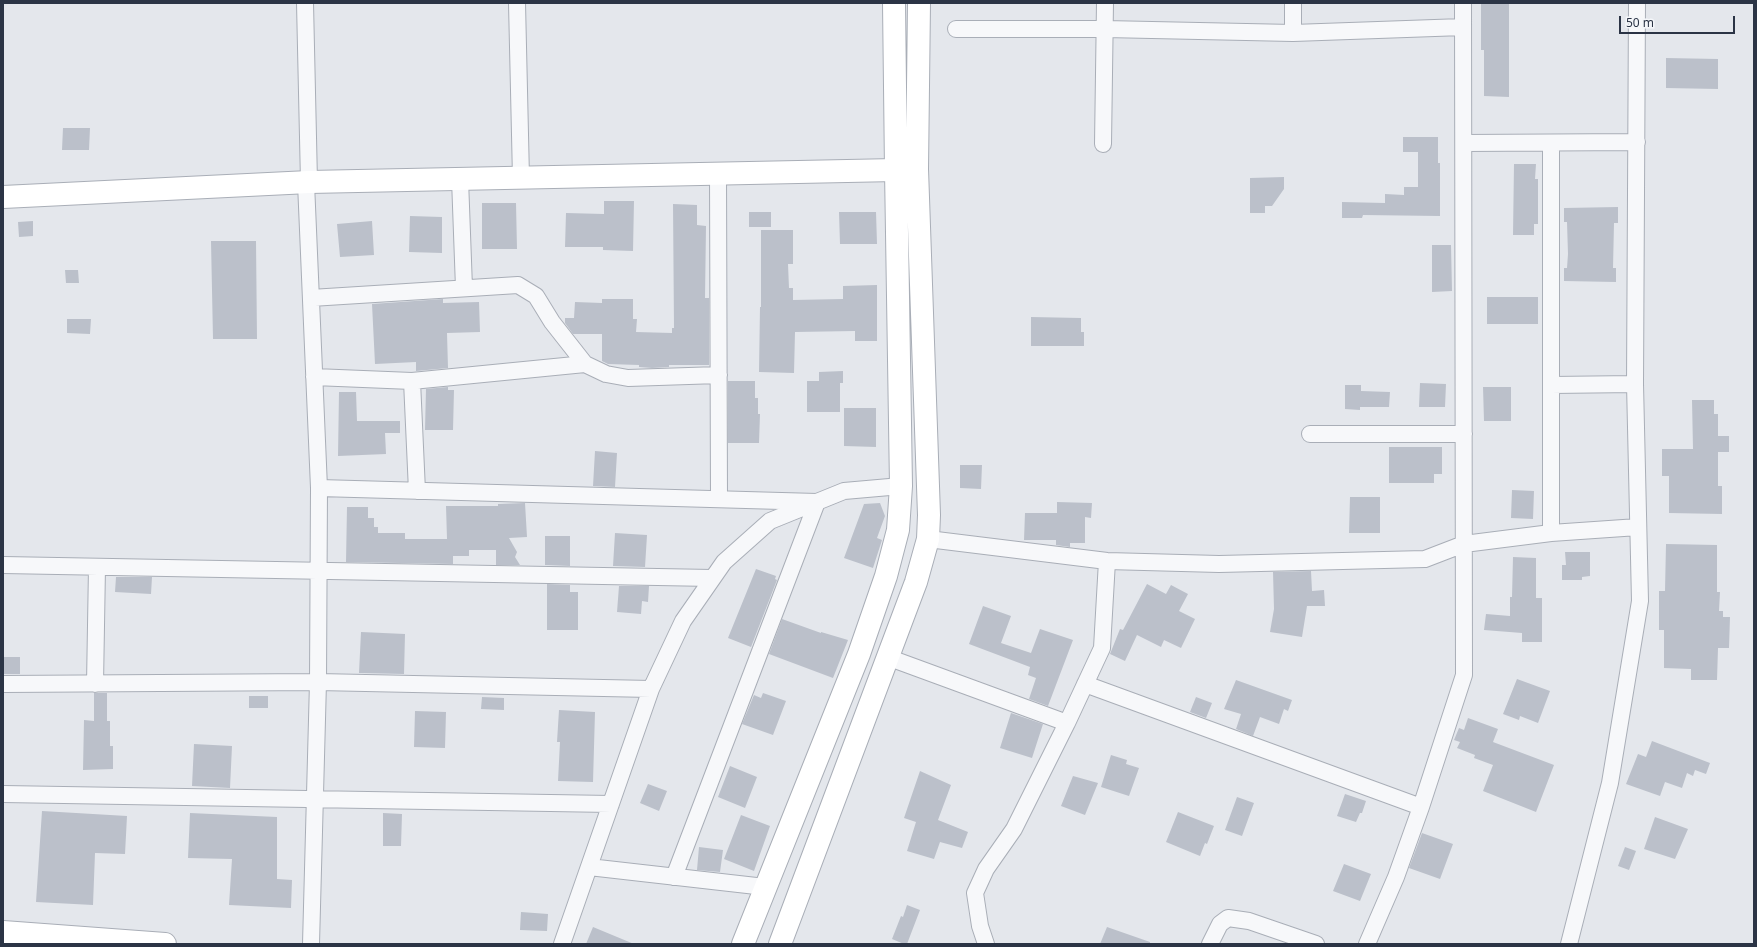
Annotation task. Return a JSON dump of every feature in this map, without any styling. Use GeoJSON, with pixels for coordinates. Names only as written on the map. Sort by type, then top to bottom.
{"type":"FeatureCollection","features":[{"type":"Feature","properties":{"kind":"street"},"geometry":{"type":"LineString","coordinates":[[305,3],[311,298],[319,488],[318,682],[311,944]]}},
{"type":"Feature","properties":{"kind":"street"},"geometry":{"type":"LineString","coordinates":[[517,3],[521,178]]}},
{"type":"Feature","properties":{"kind":"street"},"geometry":{"type":"LineString","coordinates":[[742,944],[859,654],[886,576],[898,530],[902,486],[894,3]]}},
{"type":"Feature","properties":{"kind":"street"},"geometry":{"type":"LineString","coordinates":[[780,944],[916,582],[928,539],[929,507],[916,169],[919,3]]}},
{"type":"Feature","properties":{"kind":"street"},"geometry":{"type":"LineString","coordinates":[[1103,144],[1105,3]]}},
{"type":"Feature","properties":{"kind":"street"},"geometry":{"type":"LineString","coordinates":[[1292,3],[1293,33]]}},
{"type":"Feature","properties":{"kind":"street"},"geometry":{"type":"LineString","coordinates":[[1367,944],[1396,877],[1421,808],[1464,675],[1463,3]]}},
{"type":"Feature","properties":{"kind":"street"},"geometry":{"type":"LineString","coordinates":[[1569,944],[1610,783],[1640,601],[1636,384],[1637,3]]}},
{"type":"Feature","properties":{"kind":"street"},"geometry":{"type":"LineString","coordinates":[[956,29],[1105,29],[1293,33],[1463,28]]}},
{"type":"Feature","properties":{"kind":"street"},"geometry":{"type":"LineString","coordinates":[[1464,143],[1637,142]]}},
{"type":"Feature","properties":{"kind":"street"},"geometry":{"type":"LineString","coordinates":[[1551,143],[1552,533]]}},
{"type":"Feature","properties":{"kind":"street"},"geometry":{"type":"LineString","coordinates":[[3,197],[308,182],[896,170]]}},
{"type":"Feature","properties":{"kind":"street"},"geometry":{"type":"LineString","coordinates":[[718,174],[719,499]]}},
{"type":"Feature","properties":{"kind":"street"},"geometry":{"type":"LineString","coordinates":[[460,179],[464,288]]}},
{"type":"Feature","properties":{"kind":"street"},"geometry":{"type":"LineString","coordinates":[[311,298],[518,285],[536,296],[552,322],[585,364],[606,374],[628,378],[718,375]]}},
{"type":"Feature","properties":{"kind":"street"},"geometry":{"type":"LineString","coordinates":[[314,377],[412,381],[585,364]]}},
{"type":"Feature","properties":{"kind":"street"},"geometry":{"type":"LineString","coordinates":[[412,381],[417,490]]}},
{"type":"Feature","properties":{"kind":"street"},"geometry":{"type":"LineString","coordinates":[[1551,385],[1636,384]]}},
{"type":"Feature","properties":{"kind":"street"},"geometry":{"type":"LineString","coordinates":[[1310,434],[1464,434]]}},
{"type":"Feature","properties":{"kind":"street"},"geometry":{"type":"LineString","coordinates":[[562,944],[651,689],[683,621],[712,578],[724,562],[770,521],[844,491],[902,486]]}},
{"type":"Feature","properties":{"kind":"street"},"geometry":{"type":"LineString","coordinates":[[319,488],[816,502]]}},
{"type":"Feature","properties":{"kind":"street"},"geometry":{"type":"LineString","coordinates":[[674,877],[816,502]]}},
{"type":"Feature","properties":{"kind":"street"},"geometry":{"type":"LineString","coordinates":[[928,539],[1107,561],[1219,564],[1425,559],[1464,544],[1552,533],[1638,527]]}},
{"type":"Feature","properties":{"kind":"street"},"geometry":{"type":"LineString","coordinates":[[986,944],[980,926],[975,893],[986,869],[1014,829],[1067,723],[1102,648],[1107,561]]}},
{"type":"Feature","properties":{"kind":"street"},"geometry":{"type":"LineString","coordinates":[[3,565],[712,578]]}},
{"type":"Feature","properties":{"kind":"street"},"geometry":{"type":"LineString","coordinates":[[95,684],[97,567]]}},
{"type":"Feature","properties":{"kind":"street"},"geometry":{"type":"LineString","coordinates":[[887,657],[1067,723]]}},
{"type":"Feature","properties":{"kind":"street"},"geometry":{"type":"LineString","coordinates":[[3,684],[318,682],[651,689]]}},
{"type":"Feature","properties":{"kind":"street"},"geometry":{"type":"LineString","coordinates":[[1084,684],[1421,808]]}},
{"type":"Feature","properties":{"kind":"street"},"geometry":{"type":"LineString","coordinates":[[3,794],[611,804]]}},
{"type":"Feature","properties":{"kind":"street"},"geometry":{"type":"LineString","coordinates":[[589,867],[765,887]]}},
{"type":"Feature","properties":{"kind":"street"},"geometry":{"type":"LineString","coordinates":[[1210,944],[1220,924],[1228,918],[1249,921],[1316,944]]}},
{"type":"Feature","properties":{"kind":"street"},"geometry":{"type":"LineString","coordinates":[[3,932],[165,944]]}},
{"type":"Feature","properties":{"kind":"building"},"geometry":{"type":"Polygon","coordinates":[[[1481,3],[1509,3],[1509,97],[1484,96],[1484,50],[1481,50],[1481,3]]]}},
{"type":"Feature","properties":{"kind":"building"},"geometry":{"type":"Polygon","coordinates":[[[1666,58],[1718,59],[1718,89],[1666,88],[1666,58]]]}},
{"type":"Feature","properties":{"kind":"building"},"geometry":{"type":"Polygon","coordinates":[[[63,128],[90,128],[89,150],[62,150],[63,128]]]}},
{"type":"Feature","properties":{"kind":"building"},"geometry":{"type":"Polygon","coordinates":[[[1403,137],[1438,137],[1438,163],[1440,163],[1440,216],[1363,215],[1362,218],[1342,218],[1342,202],[1385,203],[1385,194],[1404,195],[1404,187],[1418,187],[1418,152],[1403,152],[1403,137]]]}},
{"type":"Feature","properties":{"kind":"building"},"geometry":{"type":"Polygon","coordinates":[[[1514,164],[1536,164],[1535,179],[1538,179],[1538,224],[1534,224],[1534,235],[1513,235],[1514,164]]]}},
{"type":"Feature","properties":{"kind":"building"},"geometry":{"type":"Polygon","coordinates":[[[1284,177],[1284,189],[1272,206],[1265,206],[1265,213],[1250,213],[1250,178],[1284,177]]]}},
{"type":"Feature","properties":{"kind":"building"},"geometry":{"type":"Polygon","coordinates":[[[604,201],[634,201],[633,251],[603,250],[603,247],[565,247],[566,213],[604,214],[604,201]]]}},
{"type":"Feature","properties":{"kind":"building"},"geometry":{"type":"Polygon","coordinates":[[[482,203],[516,203],[517,249],[482,249],[482,203]]]}},
{"type":"Feature","properties":{"kind":"building"},"geometry":{"type":"Polygon","coordinates":[[[673,204],[697,205],[697,225],[706,226],[705,298],[709,298],[709,365],[669,365],[669,367],[652,368],[639,367],[639,365],[608,364],[602,361],[602,334],[573,334],[565,323],[565,318],[574,318],[575,302],[602,303],[602,299],[633,299],[633,319],[637,319],[636,332],[672,333],[672,328],[674,328],[673,204]]]}},
{"type":"Feature","properties":{"kind":"building"},"geometry":{"type":"Polygon","coordinates":[[[1618,207],[1618,223],[1614,223],[1613,268],[1616,268],[1616,282],[1564,281],[1564,268],[1567,268],[1568,254],[1567,222],[1564,222],[1564,208],[1618,207]]]}},
{"type":"Feature","properties":{"kind":"building"},"geometry":{"type":"Polygon","coordinates":[[[749,212],[771,212],[771,227],[749,227],[749,212]]]}},
{"type":"Feature","properties":{"kind":"building"},"geometry":{"type":"Polygon","coordinates":[[[839,212],[876,212],[877,244],[840,244],[839,212]]]}},
{"type":"Feature","properties":{"kind":"building"},"geometry":{"type":"Polygon","coordinates":[[[410,216],[442,217],[442,253],[409,252],[410,216]]]}},
{"type":"Feature","properties":{"kind":"building"},"geometry":{"type":"Polygon","coordinates":[[[33,221],[33,236],[19,237],[18,222],[33,221]]]}},
{"type":"Feature","properties":{"kind":"building"},"geometry":{"type":"Polygon","coordinates":[[[372,221],[374,255],[340,257],[337,224],[372,221]]]}},
{"type":"Feature","properties":{"kind":"building"},"geometry":{"type":"Polygon","coordinates":[[[761,230],[793,230],[793,264],[788,264],[789,288],[793,288],[793,300],[843,299],[843,286],[877,285],[877,341],[855,341],[855,331],[795,332],[794,373],[759,372],[761,230]]]}},
{"type":"Feature","properties":{"kind":"building"},"geometry":{"type":"Polygon","coordinates":[[[211,241],[256,241],[257,339],[213,339],[211,241]]]}},
{"type":"Feature","properties":{"kind":"building"},"geometry":{"type":"Polygon","coordinates":[[[1432,245],[1451,245],[1452,291],[1432,292],[1432,245]]]}},
{"type":"Feature","properties":{"kind":"building"},"geometry":{"type":"Polygon","coordinates":[[[65,270],[78,270],[79,283],[66,283],[65,270]]]}},
{"type":"Feature","properties":{"kind":"building"},"geometry":{"type":"Polygon","coordinates":[[[1487,297],[1538,297],[1538,324],[1487,324],[1487,297]]]}},
{"type":"Feature","properties":{"kind":"building"},"geometry":{"type":"Polygon","coordinates":[[[443,299],[443,303],[479,302],[480,332],[447,333],[448,368],[416,371],[416,362],[375,364],[372,304],[443,299]]]}},
{"type":"Feature","properties":{"kind":"building"},"geometry":{"type":"Polygon","coordinates":[[[1031,317],[1081,318],[1081,332],[1084,332],[1084,346],[1031,346],[1031,317]]]}},
{"type":"Feature","properties":{"kind":"building"},"geometry":{"type":"Polygon","coordinates":[[[67,319],[91,319],[90,334],[67,333],[67,319]]]}},
{"type":"Feature","properties":{"kind":"building"},"geometry":{"type":"Polygon","coordinates":[[[843,371],[843,383],[840,383],[840,412],[807,412],[807,381],[819,381],[819,372],[843,371]]]}},
{"type":"Feature","properties":{"kind":"building"},"geometry":{"type":"Polygon","coordinates":[[[728,381],[755,381],[755,398],[758,398],[758,414],[760,414],[759,443],[728,443],[728,381]]]}},
{"type":"Feature","properties":{"kind":"building"},"geometry":{"type":"Polygon","coordinates":[[[1420,383],[1446,384],[1445,407],[1419,407],[1420,383]]]}},
{"type":"Feature","properties":{"kind":"building"},"geometry":{"type":"Polygon","coordinates":[[[1345,385],[1361,385],[1361,391],[1390,392],[1389,407],[1360,407],[1360,410],[1345,409],[1345,385]]]}},
{"type":"Feature","properties":{"kind":"building"},"geometry":{"type":"Polygon","coordinates":[[[448,387],[448,390],[454,390],[453,430],[425,430],[426,389],[448,387]]]}},
{"type":"Feature","properties":{"kind":"building"},"geometry":{"type":"Polygon","coordinates":[[[1483,387],[1511,387],[1511,421],[1484,421],[1483,387]]]}},
{"type":"Feature","properties":{"kind":"building"},"geometry":{"type":"Polygon","coordinates":[[[339,392],[356,392],[357,421],[400,421],[400,433],[385,433],[386,454],[338,456],[339,392]]]}},
{"type":"Feature","properties":{"kind":"building"},"geometry":{"type":"Polygon","coordinates":[[[1692,400],[1714,400],[1714,414],[1718,414],[1718,436],[1729,436],[1729,452],[1718,452],[1718,486],[1722,486],[1722,514],[1669,513],[1669,476],[1662,476],[1662,449],[1693,449],[1692,400]]]}},
{"type":"Feature","properties":{"kind":"building"},"geometry":{"type":"Polygon","coordinates":[[[844,408],[876,408],[876,447],[844,446],[844,408]]]}},
{"type":"Feature","properties":{"kind":"building"},"geometry":{"type":"Polygon","coordinates":[[[1389,447],[1442,447],[1442,474],[1434,474],[1434,483],[1389,483],[1389,447]]]}},
{"type":"Feature","properties":{"kind":"building"},"geometry":{"type":"Polygon","coordinates":[[[595,451],[617,453],[615,487],[593,486],[595,451]]]}},
{"type":"Feature","properties":{"kind":"building"},"geometry":{"type":"Polygon","coordinates":[[[960,465],[982,465],[981,489],[960,488],[960,465]]]}},
{"type":"Feature","properties":{"kind":"building"},"geometry":{"type":"Polygon","coordinates":[[[1512,490],[1534,491],[1533,519],[1511,518],[1512,490]]]}},
{"type":"Feature","properties":{"kind":"building"},"geometry":{"type":"Polygon","coordinates":[[[1350,497],[1380,497],[1380,533],[1349,533],[1350,497]]]}},
{"type":"Feature","properties":{"kind":"building"},"geometry":{"type":"Polygon","coordinates":[[[1057,502],[1092,503],[1091,518],[1085,517],[1085,543],[1070,543],[1070,547],[1056,545],[1056,540],[1024,540],[1025,513],[1057,513],[1057,502]]]}},
{"type":"Feature","properties":{"kind":"building"},"geometry":{"type":"Polygon","coordinates":[[[525,503],[527,537],[509,538],[517,552],[515,557],[520,565],[496,565],[496,550],[469,550],[469,556],[453,556],[453,564],[346,562],[347,507],[368,507],[368,518],[374,518],[374,527],[378,527],[378,533],[405,533],[405,539],[447,539],[446,506],[498,506],[498,504],[525,503]]]}},
{"type":"Feature","properties":{"kind":"building"},"geometry":{"type":"Polygon","coordinates":[[[880,503],[885,516],[877,538],[882,540],[873,568],[844,558],[864,504],[880,503]]]}},
{"type":"Feature","properties":{"kind":"building"},"geometry":{"type":"Polygon","coordinates":[[[615,533],[647,535],[645,567],[613,566],[615,533]]]}},
{"type":"Feature","properties":{"kind":"building"},"geometry":{"type":"Polygon","coordinates":[[[545,536],[570,536],[570,566],[545,565],[545,536]]]}},
{"type":"Feature","properties":{"kind":"building"},"geometry":{"type":"Polygon","coordinates":[[[1666,544],[1717,545],[1717,592],[1720,592],[1719,611],[1723,611],[1723,617],[1730,617],[1729,648],[1718,648],[1717,680],[1691,680],[1691,669],[1664,668],[1664,630],[1659,630],[1659,591],[1665,591],[1666,544]]]}},
{"type":"Feature","properties":{"kind":"building"},"geometry":{"type":"Polygon","coordinates":[[[1565,552],[1590,552],[1590,576],[1582,577],[1582,580],[1562,580],[1562,565],[1566,565],[1565,552]]]}},
{"type":"Feature","properties":{"kind":"building"},"geometry":{"type":"Polygon","coordinates":[[[1513,557],[1536,558],[1536,598],[1542,598],[1542,642],[1522,642],[1522,633],[1484,630],[1486,614],[1510,616],[1513,557]]]}},
{"type":"Feature","properties":{"kind":"building"},"geometry":{"type":"Polygon","coordinates":[[[756,569],[776,576],[775,579],[777,580],[751,647],[728,638],[756,569]]]}},
{"type":"Feature","properties":{"kind":"building"},"geometry":{"type":"Polygon","coordinates":[[[1311,571],[1312,591],[1324,590],[1325,606],[1307,606],[1302,637],[1270,632],[1274,609],[1273,572],[1311,571]]]}},
{"type":"Feature","properties":{"kind":"building"},"geometry":{"type":"Polygon","coordinates":[[[116,577],[152,577],[151,594],[115,592],[116,577]]]}},
{"type":"Feature","properties":{"kind":"building"},"geometry":{"type":"Polygon","coordinates":[[[547,584],[570,585],[570,592],[578,592],[578,630],[547,630],[547,584]]]}},
{"type":"Feature","properties":{"kind":"building"},"geometry":{"type":"Polygon","coordinates":[[[1147,584],[1166,594],[1171,585],[1188,594],[1179,611],[1195,619],[1181,648],[1164,640],[1161,647],[1137,635],[1125,661],[1110,654],[1120,629],[1123,630],[1147,584]]]}},
{"type":"Feature","properties":{"kind":"building"},"geometry":{"type":"Polygon","coordinates":[[[619,586],[649,586],[648,602],[642,601],[641,614],[617,612],[619,586]]]}},
{"type":"Feature","properties":{"kind":"building"},"geometry":{"type":"Polygon","coordinates":[[[983,606],[1011,616],[1001,643],[1031,653],[1040,629],[1073,640],[1048,706],[1029,699],[1036,678],[1028,675],[1030,667],[969,644],[983,606]]]}},
{"type":"Feature","properties":{"kind":"building"},"geometry":{"type":"Polygon","coordinates":[[[782,619],[821,633],[848,640],[833,678],[769,654],[782,619]]]}},
{"type":"Feature","properties":{"kind":"building"},"geometry":{"type":"Polygon","coordinates":[[[361,632],[405,634],[404,674],[359,673],[361,632]]]}},
{"type":"Feature","properties":{"kind":"building"},"geometry":{"type":"Polygon","coordinates":[[[3,657],[20,657],[20,674],[3,674],[3,657]]]}},
{"type":"Feature","properties":{"kind":"building"},"geometry":{"type":"Polygon","coordinates":[[[1517,679],[1550,691],[1538,723],[1520,716],[1519,720],[1503,714],[1517,679]]]}},
{"type":"Feature","properties":{"kind":"building"},"geometry":{"type":"Polygon","coordinates":[[[1236,680],[1292,700],[1288,711],[1284,709],[1279,724],[1260,717],[1253,736],[1236,729],[1241,714],[1224,709],[1236,680]]]}},
{"type":"Feature","properties":{"kind":"building"},"geometry":{"type":"Polygon","coordinates":[[[94,693],[107,693],[107,721],[110,721],[110,746],[113,746],[113,769],[83,770],[84,720],[94,721],[94,693]]]}},
{"type":"Feature","properties":{"kind":"building"},"geometry":{"type":"Polygon","coordinates":[[[763,693],[786,701],[773,735],[742,724],[754,695],[761,698],[763,693]]]}},
{"type":"Feature","properties":{"kind":"building"},"geometry":{"type":"Polygon","coordinates":[[[249,696],[268,696],[268,708],[249,708],[249,696]]]}},
{"type":"Feature","properties":{"kind":"building"},"geometry":{"type":"Polygon","coordinates":[[[482,697],[504,698],[504,710],[481,709],[482,697]]]}},
{"type":"Feature","properties":{"kind":"building"},"geometry":{"type":"Polygon","coordinates":[[[1196,697],[1212,703],[1206,718],[1190,712],[1196,697]]]}},
{"type":"Feature","properties":{"kind":"building"},"geometry":{"type":"Polygon","coordinates":[[[559,710],[595,712],[593,782],[558,781],[560,742],[557,742],[559,710]]]}},
{"type":"Feature","properties":{"kind":"building"},"geometry":{"type":"Polygon","coordinates":[[[415,711],[446,712],[445,748],[414,747],[415,711]]]}},
{"type":"Feature","properties":{"kind":"building"},"geometry":{"type":"Polygon","coordinates":[[[1011,713],[1043,724],[1032,758],[1000,748],[1011,713]]]}},
{"type":"Feature","properties":{"kind":"building"},"geometry":{"type":"Polygon","coordinates":[[[1468,718],[1498,729],[1493,742],[1554,765],[1536,812],[1483,791],[1493,765],[1474,758],[1475,755],[1457,748],[1460,742],[1454,740],[1459,728],[1464,730],[1468,718]]]}},
{"type":"Feature","properties":{"kind":"building"},"geometry":{"type":"Polygon","coordinates":[[[1652,741],[1710,763],[1706,774],[1695,770],[1693,776],[1687,773],[1682,788],[1665,782],[1660,796],[1626,784],[1638,754],[1646,757],[1652,741]]]}},
{"type":"Feature","properties":{"kind":"building"},"geometry":{"type":"Polygon","coordinates":[[[194,744],[232,746],[230,788],[192,786],[194,744]]]}},
{"type":"Feature","properties":{"kind":"building"},"geometry":{"type":"Polygon","coordinates":[[[1111,755],[1127,760],[1126,764],[1139,768],[1129,796],[1101,787],[1111,755]]]}},
{"type":"Feature","properties":{"kind":"building"},"geometry":{"type":"Polygon","coordinates":[[[730,766],[757,777],[745,808],[718,797],[730,766]]]}},
{"type":"Feature","properties":{"kind":"building"},"geometry":{"type":"Polygon","coordinates":[[[920,771],[951,785],[938,820],[968,832],[962,848],[940,842],[934,859],[907,851],[916,822],[904,818],[920,771]]]}},
{"type":"Feature","properties":{"kind":"building"},"geometry":{"type":"Polygon","coordinates":[[[1073,776],[1098,783],[1085,815],[1061,806],[1073,776]]]}},
{"type":"Feature","properties":{"kind":"building"},"geometry":{"type":"Polygon","coordinates":[[[648,784],[667,791],[659,811],[640,803],[648,784]]]}},
{"type":"Feature","properties":{"kind":"building"},"geometry":{"type":"Polygon","coordinates":[[[1345,794],[1366,801],[1362,813],[1360,813],[1356,822],[1337,816],[1345,794]]]}},
{"type":"Feature","properties":{"kind":"building"},"geometry":{"type":"Polygon","coordinates":[[[1237,797],[1254,803],[1242,836],[1225,830],[1237,797]]]}},
{"type":"Feature","properties":{"kind":"building"},"geometry":{"type":"Polygon","coordinates":[[[42,811],[127,816],[125,854],[95,853],[93,905],[36,902],[42,811]]]}},
{"type":"Feature","properties":{"kind":"building"},"geometry":{"type":"Polygon","coordinates":[[[1178,812],[1214,826],[1207,844],[1205,843],[1200,856],[1166,842],[1178,812]]]}},
{"type":"Feature","properties":{"kind":"building"},"geometry":{"type":"Polygon","coordinates":[[[190,813],[277,817],[277,879],[292,880],[291,908],[229,905],[232,859],[188,858],[190,813]]]}},
{"type":"Feature","properties":{"kind":"building"},"geometry":{"type":"Polygon","coordinates":[[[383,813],[402,814],[401,846],[383,846],[383,813]]]}},
{"type":"Feature","properties":{"kind":"building"},"geometry":{"type":"Polygon","coordinates":[[[741,815],[770,826],[754,871],[724,859],[741,815]]]}},
{"type":"Feature","properties":{"kind":"building"},"geometry":{"type":"Polygon","coordinates":[[[1655,817],[1688,829],[1675,859],[1644,849],[1655,817]]]}},
{"type":"Feature","properties":{"kind":"building"},"geometry":{"type":"Polygon","coordinates":[[[1422,833],[1453,844],[1440,879],[1409,868],[1422,833]]]}},
{"type":"Feature","properties":{"kind":"building"},"geometry":{"type":"Polygon","coordinates":[[[699,847],[723,850],[720,872],[697,870],[699,847]]]}},
{"type":"Feature","properties":{"kind":"building"},"geometry":{"type":"Polygon","coordinates":[[[1625,847],[1636,851],[1629,870],[1618,866],[1625,847]]]}},
{"type":"Feature","properties":{"kind":"building"},"geometry":{"type":"Polygon","coordinates":[[[1344,864],[1371,874],[1360,901],[1333,891],[1344,864]]]}},
{"type":"Feature","properties":{"kind":"building"},"geometry":{"type":"Polygon","coordinates":[[[907,905],[920,910],[907,944],[904,944],[892,939],[907,905]]]}},
{"type":"Feature","properties":{"kind":"building"},"geometry":{"type":"Polygon","coordinates":[[[521,912],[548,914],[547,931],[520,930],[521,912]]]}},
{"type":"Feature","properties":{"kind":"building"},"geometry":{"type":"Polygon","coordinates":[[[593,927],[634,944],[586,944],[593,927]]]}},
{"type":"Feature","properties":{"kind":"building"},"geometry":{"type":"Polygon","coordinates":[[[1107,927],[1150,942],[1150,944],[1100,944],[1107,927]]]}}]}
